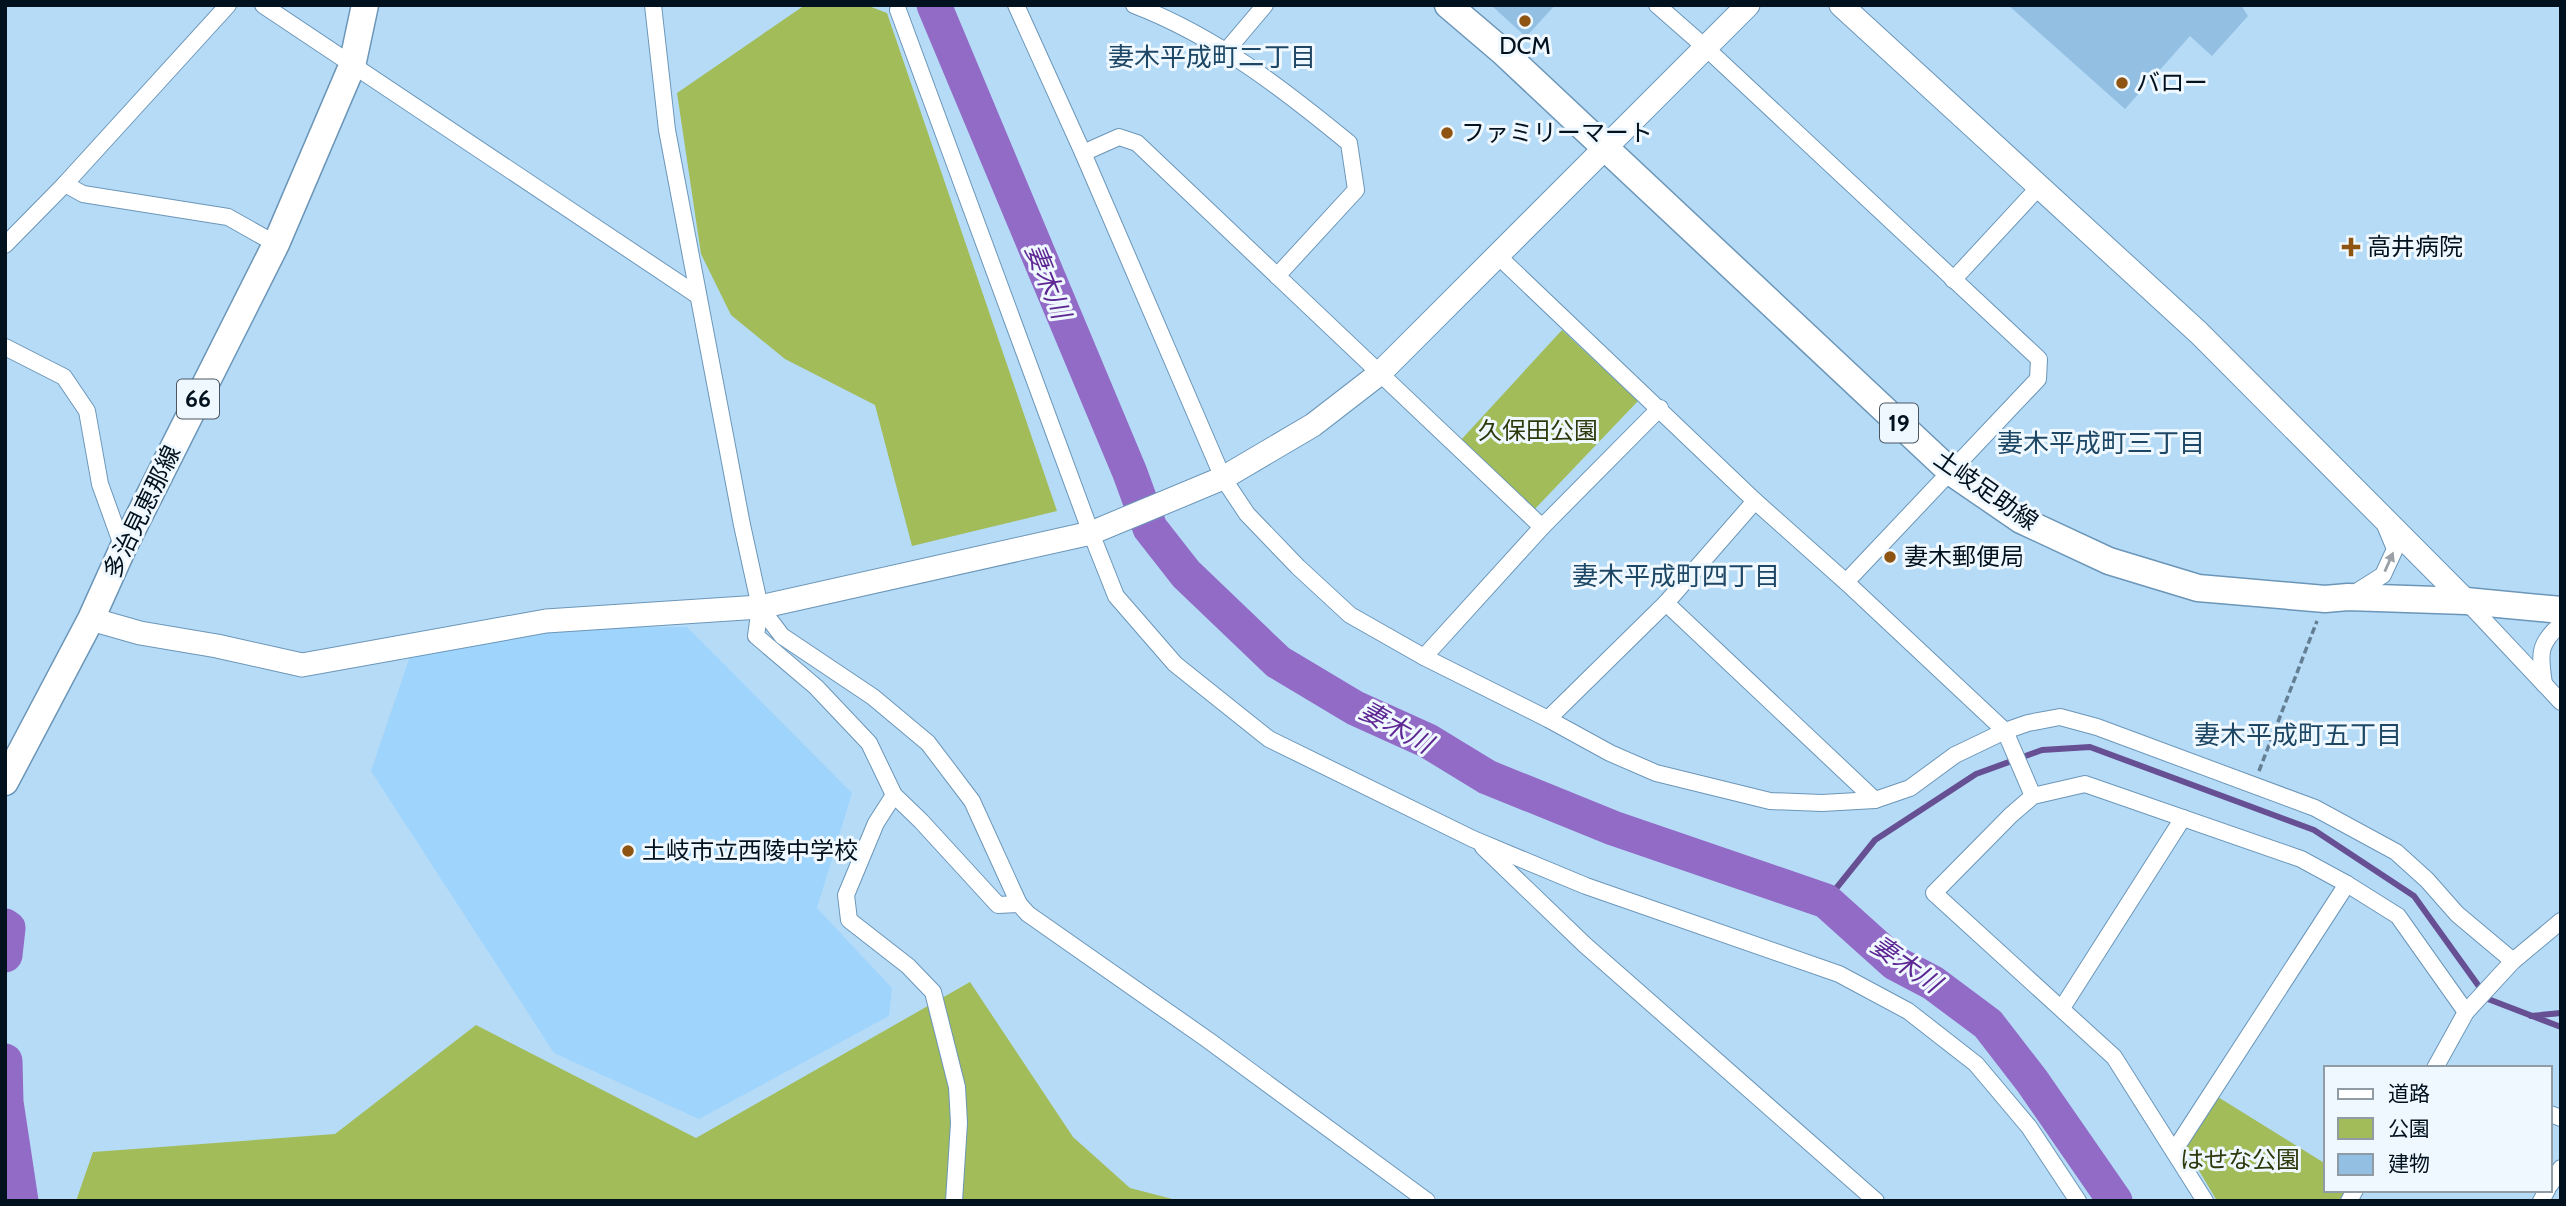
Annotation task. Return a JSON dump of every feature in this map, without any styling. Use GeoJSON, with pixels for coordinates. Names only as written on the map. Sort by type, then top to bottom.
{"type":"FeatureCollection","features":[{"type":"Feature","properties":{"kind":"main road","name":"多治見恵那線"},"geometry":{"type":"LineString","coordinates":[[5,782],[91,620],[123,548],[276,244],[352,66],[365,5]]}},
{"type":"Feature","properties":{"kind":"main road","name":"土岐足助線"},"geometry":{"type":"LineString","coordinates":[[1448,5],[1503,51],[1951,472],[2021,520],[2109,561],[2198,588],[2337,598],[2466,601],[2561,610]]}},
{"type":"Feature","properties":{"kind":"street"},"geometry":{"type":"LineString","coordinates":[[5,245],[65,184],[228,5]]}},
{"type":"Feature","properties":{"kind":"street"},"geometry":{"type":"LineString","coordinates":[[263,5],[697,295]]}},
{"type":"Feature","properties":{"kind":"street"},"geometry":{"type":"LineString","coordinates":[[653,5],[667,130],[697,295],[760,607],[756,636],[816,687],[869,743],[894,795],[998,905],[1019,904]]}},
{"type":"Feature","properties":{"kind":"street"},"geometry":{"type":"LineString","coordinates":[[1016,5],[1223,478],[1247,514],[1298,567],[1350,615],[1424,657],[1610,753],[1656,773],[1770,801],[1822,803],[1875,800],[1910,789],[1955,755],[2028,723],[2060,716],[2097,727],[2315,808],[2396,852],[2427,880],[2457,914],[2513,961]]}},
{"type":"Feature","properties":{"kind":"street"},"geometry":{"type":"LineString","coordinates":[[1134,5],[1227,50],[1287,92],[1349,143],[1356,190],[1276,276]]}},
{"type":"Feature","properties":{"kind":"street"},"geometry":{"type":"LineString","coordinates":[[1227,50],[1265,5]]}},
{"type":"Feature","properties":{"kind":"street"},"geometry":{"type":"LineString","coordinates":[[1657,5],[2039,359],[2038,379],[1846,582]]}},
{"type":"Feature","properties":{"kind":"street"},"geometry":{"type":"LineString","coordinates":[[91,620],[140,633],[217,646],[302,665],[546,621],[760,607],[1091,533],[1223,478],[1313,425],[1378,374],[1748,5]]}},
{"type":"Feature","properties":{"kind":"street"},"geometry":{"type":"LineString","coordinates":[[1841,5],[2199,333],[2466,601],[2561,702]]}},
{"type":"Feature","properties":{"kind":"street"},"geometry":{"type":"LineString","coordinates":[[898,10],[1116,596],[1175,664],[1269,739],[1356,783],[1586,887],[1839,974],[1908,1012],[1976,1064],[2029,1127],[2078,1201]]}},
{"type":"Feature","properties":{"kind":"street"},"geometry":{"type":"LineString","coordinates":[[1083,153],[1119,137],[1137,143],[1542,527]]}},
{"type":"Feature","properties":{"kind":"street"},"geometry":{"type":"LineString","coordinates":[[65,184],[82,194],[228,217],[276,244]]}},
{"type":"Feature","properties":{"kind":"street"},"geometry":{"type":"LineString","coordinates":[[1953,280],[2039,187]]}},
{"type":"Feature","properties":{"kind":"street"},"geometry":{"type":"LineString","coordinates":[[1497,255],[1755,501],[2005,731],[2034,796]]}},
{"type":"Feature","properties":{"kind":"street"},"geometry":{"type":"LineString","coordinates":[[5,347],[64,377],[87,411],[100,484],[123,548]]}},
{"type":"Feature","properties":{"kind":"street"},"geometry":{"type":"LineString","coordinates":[[1424,657],[1542,527],[1660,408]]}},
{"type":"Feature","properties":{"kind":"street"},"geometry":{"type":"LineString","coordinates":[[1548,719],[1666,603],[1755,501]]}},
{"type":"Feature","properties":{"kind":"street"},"geometry":{"type":"LineString","coordinates":[[2337,598],[2383,575],[2395,549],[2378,512]]}},
{"type":"Feature","properties":{"kind":"street"},"geometry":{"type":"LineString","coordinates":[[1666,603],[1875,800]]}},
{"type":"Feature","properties":{"kind":"street"},"geometry":{"type":"LineString","coordinates":[[760,607],[782,636],[873,697],[928,743],[972,801],[1019,904],[1028,914],[1208,1040],[1427,1201]]}},
{"type":"Feature","properties":{"kind":"street"},"geometry":{"type":"LineString","coordinates":[[2544,684],[2541,648],[2550,633],[2561,624]]}},
{"type":"Feature","properties":{"kind":"street"},"geometry":{"type":"LineString","coordinates":[[2205,1201],[2114,1057],[1934,893],[2011,815],[2034,796],[2085,784],[2301,859],[2398,916],[2466,1012]]}},
{"type":"Feature","properties":{"kind":"street"},"geometry":{"type":"LineString","coordinates":[[894,795],[876,823],[846,895],[847,908],[849,920],[908,966],[933,992],[957,1087],[959,1123],[954,1201]]}},
{"type":"Feature","properties":{"kind":"street"},"geometry":{"type":"LineString","coordinates":[[2062,1008],[2183,818]]}},
{"type":"Feature","properties":{"kind":"street"},"geometry":{"type":"LineString","coordinates":[[1473,838],[1586,945],[1876,1201]]}},
{"type":"Feature","properties":{"kind":"street"},"geometry":{"type":"LineString","coordinates":[[2174,1151],[2347,884]]}},
{"type":"Feature","properties":{"kind":"street"},"geometry":{"type":"LineString","coordinates":[[2436,1066],[2466,1012],[2513,961],[2561,921]]}},
{"type":"Feature","properties":{"kind":"path"},"geometry":{"type":"LineString","coordinates":[[2253,786],[2337,598]]}},
{"type":"Feature","properties":{"kind":"shaded area","name":"土岐市立西陵中学校"},"geometry":{"type":"Polygon","coordinates":[[[687,627],[852,793],[817,908],[892,988],[889,1016],[699,1119],[554,1053],[371,771],[410,656],[564,628],[687,627]]]}},
{"type":"Feature","properties":{"kind":"green space"},"geometry":{"type":"Polygon","coordinates":[[[805,5],[866,5],[887,13],[1057,511],[912,546],[875,405],[785,359],[731,315],[701,254],[677,93],[805,5]]]}},
{"type":"Feature","properties":{"kind":"green space","name":"久保田公園"},"geometry":{"type":"Polygon","coordinates":[[[1562,330],[1638,401],[1532,512],[1460,441],[1562,330]]]}},
{"type":"Feature","properties":{"kind":"green space"},"geometry":{"type":"Polygon","coordinates":[[[970,982],[1073,1137],[1130,1188],[1180,1201],[76,1201],[93,1152],[335,1134],[476,1025],[696,1138],[970,982]]]}},
{"type":"Feature","properties":{"kind":"green space","name":"はせな公園"},"geometry":{"type":"Polygon","coordinates":[[[2218,1097],[2324,1163],[2324,1192],[2344,1192],[2339,1201],[2217,1201],[2185,1147],[2218,1097]]]}},
{"type":"Feature","properties":{"kind":"building","name":"DCM"},"geometry":{"type":"Polygon","coordinates":[[[1491,5],[1555,5],[1526,37],[1491,5]]]}},
{"type":"Feature","properties":{"kind":"building","name":"バロー"},"geometry":{"type":"Polygon","coordinates":[[[2008,5],[2241,5],[2248,16],[2212,56],[2190,36],[2125,109],[2008,5]]]}},
{"type":"Feature","properties":{"kind":"waterway","name":"妻木川"},"geometry":{"type":"LineString","coordinates":[[934,5],[1130,473],[1150,528],[1186,574],[1278,662],[1355,708],[1428,741],[1487,777],[1613,828],[1826,901],[1895,963],[1933,983],[1988,1024],[2032,1081],[2115,1201]]}},
{"type":"Feature","properties":{"kind":"waterway"},"geometry":{"type":"LineString","coordinates":[[1826,901],[1875,840],[1976,774],[2042,750],[2090,747],[2314,830],[2414,896],[2488,999],[2561,1027]]}},
{"type":"Feature","properties":{"kind":"waterway"},"geometry":{"type":"LineString","coordinates":[[5,926],[8,928],[5,955]]}},
{"type":"Feature","properties":{"kind":"waterway"},"geometry":{"type":"LineString","coordinates":[[2531,1016],[2561,1013]]}},
{"type":"Feature","properties":{"kind":"waterway"},"geometry":{"type":"LineString","coordinates":[[5,1061],[6,1102],[21,1201]]}},
{"type":"Feature","properties":{"kind":"place","name":"DCM"},"geometry":{"type":"Point","coordinates":[1525,21]}},
{"type":"Feature","properties":{"kind":"place","name":"バロー"},"geometry":{"type":"Point","coordinates":[2122,83]}},
{"type":"Feature","properties":{"kind":"place","name":"ファミリーマート"},"geometry":{"type":"Point","coordinates":[1447,133]}},
{"type":"Feature","properties":{"kind":"place","name":"高井病院"},"geometry":{"type":"Point","coordinates":[2351,247]}},
{"type":"Feature","properties":{"kind":"place","name":"妻木郵便局"},"geometry":{"type":"Point","coordinates":[1890,557]}},
{"type":"Feature","properties":{"kind":"place","name":"土岐市立西陵中学校"},"geometry":{"type":"Point","coordinates":[628,851]}},
{"type":"Feature","properties":{"kind":"district","name":"妻木平成町二丁目"},"geometry":{"type":"Point","coordinates":[1212,57]}},
{"type":"Feature","properties":{"kind":"district","name":"妻木平成町三丁目"},"geometry":{"type":"Point","coordinates":[2101,443]}},
{"type":"Feature","properties":{"kind":"district","name":"妻木平成町四丁目"},"geometry":{"type":"Point","coordinates":[1676,576]}},
{"type":"Feature","properties":{"kind":"district","name":"妻木平成町五丁目"},"geometry":{"type":"Point","coordinates":[2298,735]}}]}
